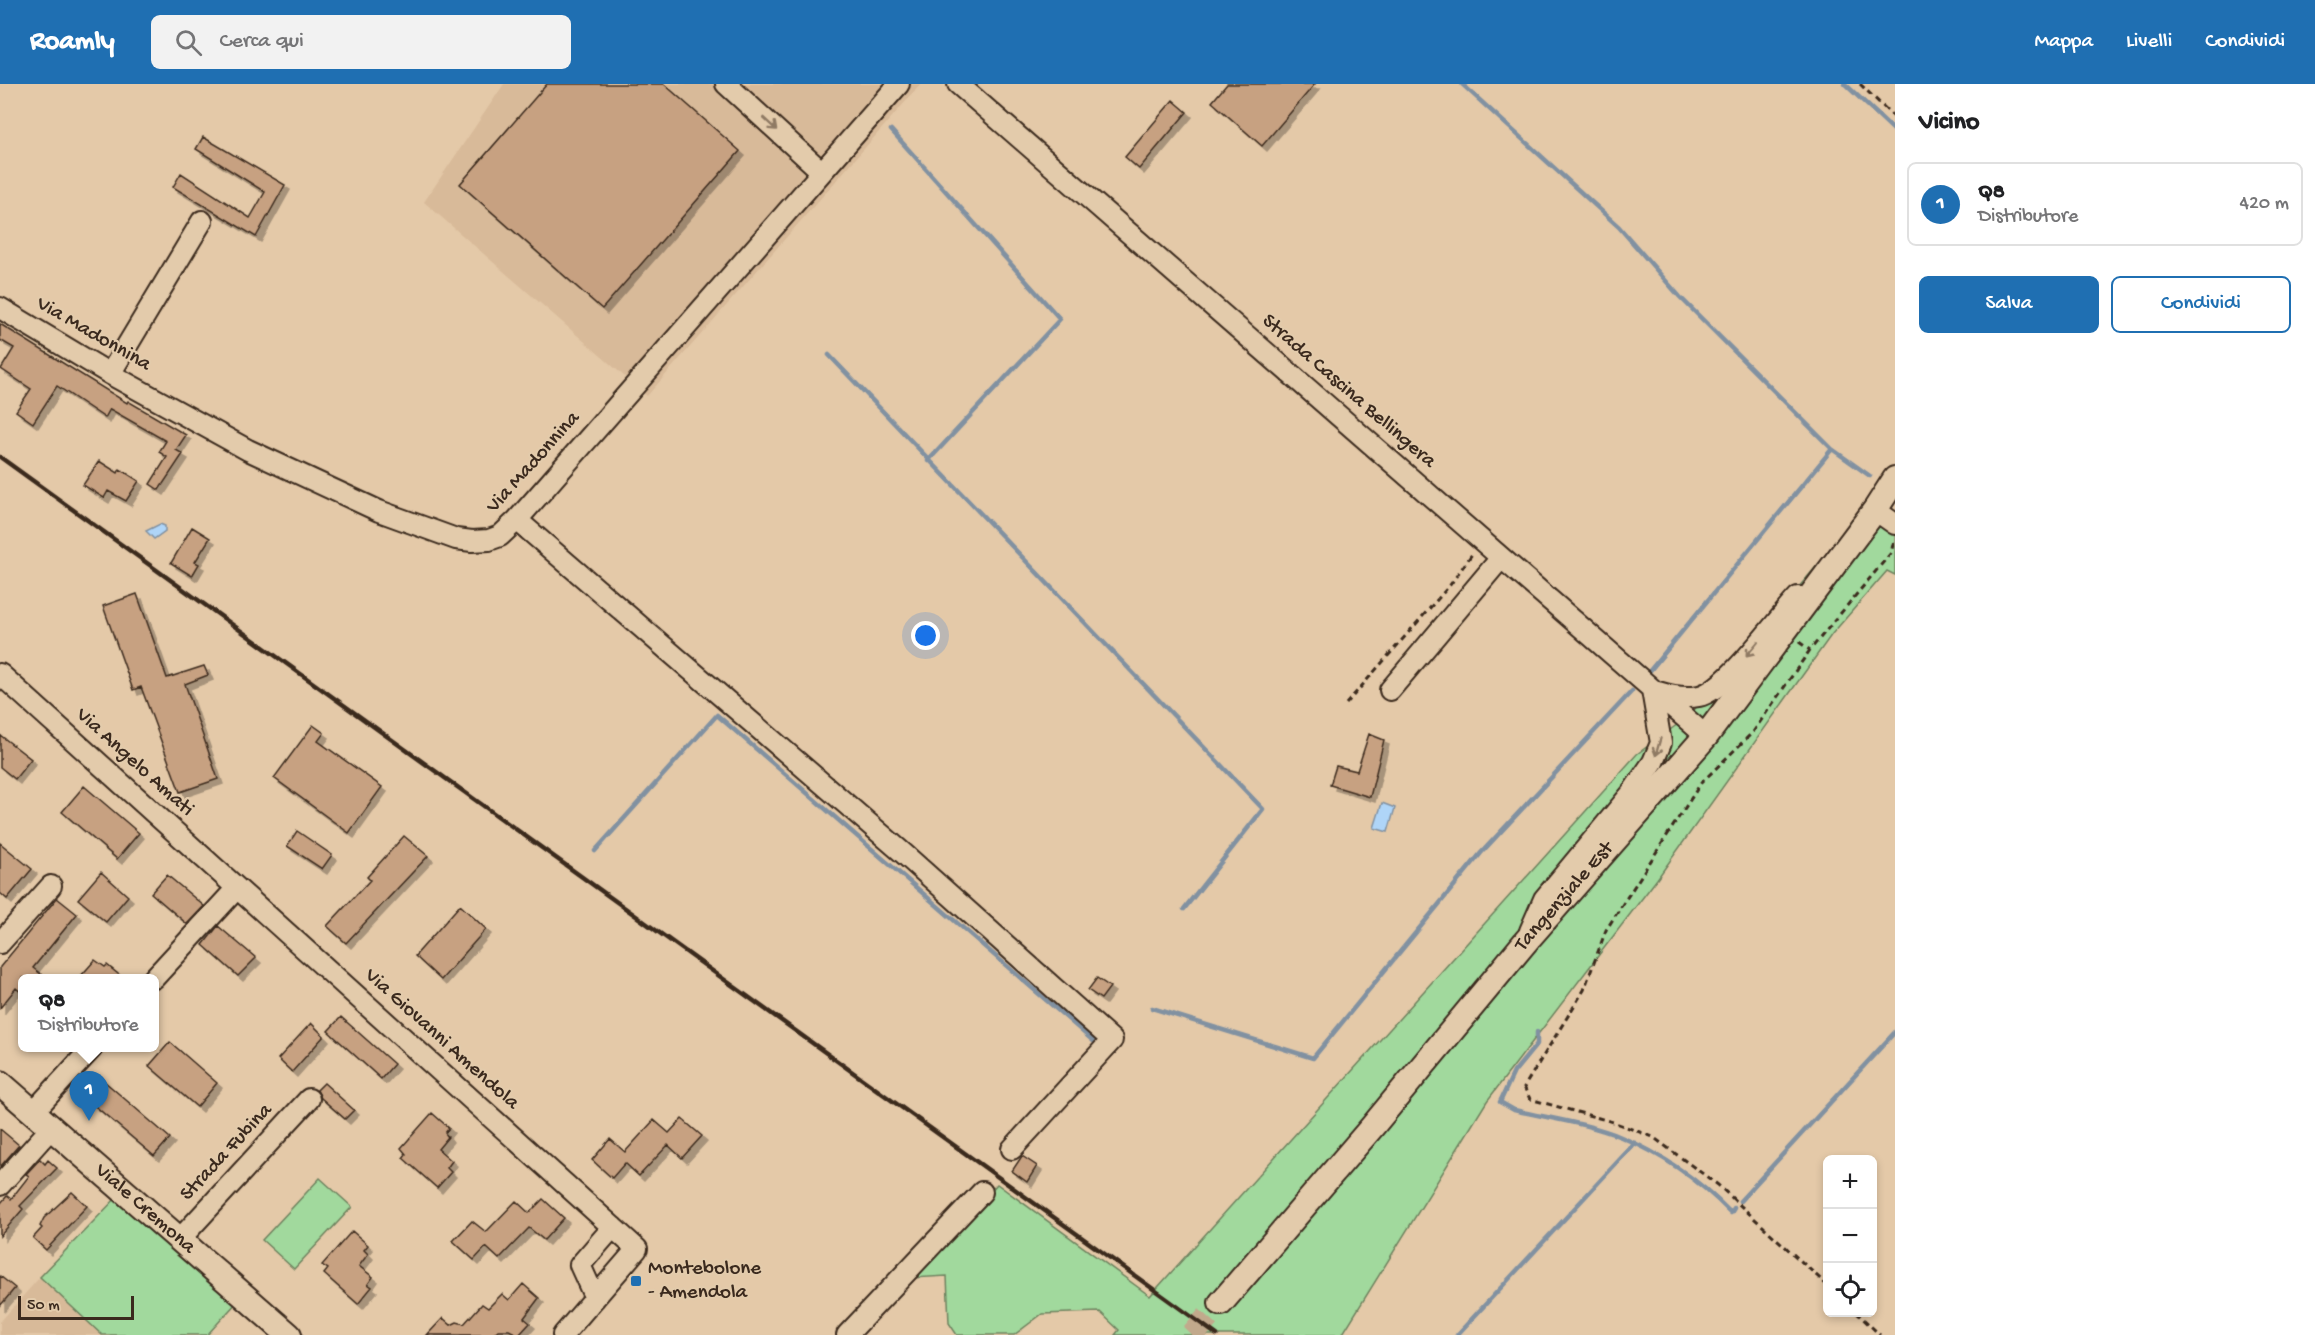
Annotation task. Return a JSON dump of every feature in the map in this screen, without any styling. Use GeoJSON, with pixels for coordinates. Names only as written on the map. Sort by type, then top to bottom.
{"type":"FeatureCollection","features":[{"type":"Feature","properties":{"kind":"main road","name":"Tangenziale Est"},"geometry":{"type":"LineString","coordinates":[[1221,1303],[1372,1127],[1527,939],[1706,736],[1875,510],[1895,479]]}},
{"type":"Feature","properties":{"kind":"main road","name":"Viale Cremona"},"geometry":{"type":"LineString","coordinates":[[0,1083],[289,1335]]}},
{"type":"Feature","properties":{"kind":"street"},"geometry":{"type":"LineString","coordinates":[[726,84],[821,171]]}},
{"type":"Feature","properties":{"kind":"street","name":"Via Madonnina"},"geometry":{"type":"LineString","coordinates":[[0,308],[110,374],[248,450],[379,511],[456,539],[489,540],[500,536],[517,520],[899,84]]}},
{"type":"Feature","properties":{"kind":"street","name":"Strada Cascina Bellingera"},"geometry":{"type":"LineString","coordinates":[[958,84],[1706,736]]}},
{"type":"Feature","properties":{"kind":"street"},"geometry":{"type":"LineString","coordinates":[[110,374],[202,221]]}},
{"type":"Feature","properties":{"kind":"street"},"geometry":{"type":"LineString","coordinates":[[1875,510],[1895,524]]}},
{"type":"Feature","properties":{"kind":"street"},"geometry":{"type":"LineString","coordinates":[[517,520],[903,853],[1112,1040],[1012,1149]]}},
{"type":"Feature","properties":{"kind":"street"},"geometry":{"type":"LineString","coordinates":[[1390,690],[1501,558]]}},
{"type":"Feature","properties":{"kind":"street"},"geometry":{"type":"LineString","coordinates":[[1527,939],[1544,899],[1631,794],[1653,762],[1661,742],[1652,690],[1674,697],[1701,695],[1723,683],[1797,597],[1823,580]]}},
{"type":"Feature","properties":{"kind":"street","name":"Via Angelo Amati"},"geometry":{"type":"LineString","coordinates":[[0,674],[237,888]]}},
{"type":"Feature","properties":{"kind":"street"},"geometry":{"type":"LineString","coordinates":[[0,943],[51,886]]}},
{"type":"Feature","properties":{"kind":"street"},"geometry":{"type":"LineString","coordinates":[[158,974],[237,888]]}},
{"type":"Feature","properties":{"kind":"street","name":"Via Giovanni Amendola"},"geometry":{"type":"LineString","coordinates":[[237,888],[637,1249],[563,1335]]}},
{"type":"Feature","properties":{"kind":"street"},"geometry":{"type":"LineString","coordinates":[[34,1111],[87,1052]]}},
{"type":"Feature","properties":{"kind":"street","name":"Strada Fubina"},"geometry":{"type":"LineString","coordinates":[[180,1239],[309,1099]]}},
{"type":"Feature","properties":{"kind":"street"},"geometry":{"type":"LineString","coordinates":[[0,1185],[52,1127]]}},
{"type":"Feature","properties":{"kind":"street"},"geometry":{"type":"LineString","coordinates":[[847,1335],[982,1191]]}},
{"type":"Feature","properties":{"kind":"street"},"geometry":{"type":"LineString","coordinates":[[595,1298],[580,1265],[613,1227]]}},
{"type":"Feature","properties":{"kind":"path"},"geometry":{"type":"LineString","coordinates":[[1860,84],[1895,118]]}},
{"type":"Feature","properties":{"kind":"path"},"geometry":{"type":"LineString","coordinates":[[1823,1282],[1718,1185],[1653,1137],[1613,1122],[1530,1099],[1524,1087],[1584,990],[1606,930],[1701,783],[1753,732],[1810,650],[1892,553],[1895,532]]}},
{"type":"Feature","properties":{"kind":"path"},"geometry":{"type":"LineString","coordinates":[[1346,704],[1449,585],[1480,540]]}},
{"type":"Feature","properties":{"kind":"path"},"geometry":{"type":"LineString","coordinates":[[1861,1317],[1880,1335]]}},
{"type":"Feature","properties":{"kind":"shaded area"},"geometry":{"type":"Polygon","coordinates":[[[504,84],[921,84],[647,396],[424,202],[504,84]]]}},
{"type":"Feature","properties":{"kind":"shaded area"},"geometry":{"type":"Polygon","coordinates":[[[40,1277],[102,1335],[0,1335],[0,1322],[40,1277]]]}},
{"type":"Feature","properties":{"kind":"green space"},"geometry":{"type":"Polygon","coordinates":[[[1872,501],[1895,518],[1895,575],[1887,571],[1832,634],[1657,879],[1487,1101],[1342,1335],[1115,1335],[1119,1330],[1100,1312],[1042,1314],[1014,1335],[957,1335],[949,1323],[947,1276],[913,1278],[997,1184],[1150,1296],[1637,754],[1689,716],[1872,501]]]}},
{"type":"Feature","properties":{"kind":"green space"},"geometry":{"type":"Polygon","coordinates":[[[320,1178],[352,1207],[294,1269],[262,1240],[320,1178]]]}},
{"type":"Feature","properties":{"kind":"green space"},"geometry":{"type":"Polygon","coordinates":[[[118,1196],[238,1301],[207,1335],[102,1335],[40,1277],[118,1196]]]}},
{"type":"Feature","properties":{"kind":"water"},"geometry":{"type":"Polygon","coordinates":[[[160,524],[165,526],[165,531],[154,539],[146,531],[160,524]]]}},
{"type":"Feature","properties":{"kind":"water"},"geometry":{"type":"Polygon","coordinates":[[[1382,803],[1395,808],[1388,832],[1374,828],[1382,803]]]}},
{"type":"Feature","properties":{"kind":"building"},"geometry":{"type":"Polygon","coordinates":[[[547,84],[664,84],[740,151],[602,309],[460,184],[547,84]]]}},
{"type":"Feature","properties":{"kind":"building"},"geometry":{"type":"Polygon","coordinates":[[[1227,84],[1315,84],[1262,146],[1212,102],[1227,84]]]}},
{"type":"Feature","properties":{"kind":"building"},"geometry":{"type":"Polygon","coordinates":[[[1173,100],[1187,112],[1139,169],[1125,157],[1173,100]]]}},
{"type":"Feature","properties":{"kind":"building"},"geometry":{"type":"Polygon","coordinates":[[[203,137],[285,185],[256,237],[173,187],[181,173],[250,218],[265,192],[196,149],[203,137]]]}},
{"type":"Feature","properties":{"kind":"building"},"geometry":{"type":"Polygon","coordinates":[[[0,324],[127,403],[128,401],[186,435],[176,450],[183,454],[159,490],[150,484],[167,457],[159,452],[166,441],[110,409],[105,418],[57,386],[33,423],[16,411],[31,389],[1,369],[14,348],[0,340],[0,324]]]}},
{"type":"Feature","properties":{"kind":"building"},"geometry":{"type":"Polygon","coordinates":[[[99,461],[118,473],[120,469],[139,481],[126,501],[108,491],[104,498],[83,485],[99,461]]]}},
{"type":"Feature","properties":{"kind":"building"},"geometry":{"type":"Polygon","coordinates":[[[192,527],[210,538],[195,562],[199,564],[192,576],[171,563],[192,527]]]}},
{"type":"Feature","properties":{"kind":"building"},"geometry":{"type":"Polygon","coordinates":[[[137,594],[167,678],[204,666],[208,675],[185,684],[218,779],[180,792],[141,687],[133,690],[103,606],[137,594]]]}},
{"type":"Feature","properties":{"kind":"building"},"geometry":{"type":"Polygon","coordinates":[[[313,725],[324,733],[318,741],[382,787],[349,833],[274,778],[313,725]]]}},
{"type":"Feature","properties":{"kind":"building"},"geometry":{"type":"Polygon","coordinates":[[[1369,734],[1384,740],[1370,797],[1330,785],[1336,766],[1357,771],[1369,734]]]}},
{"type":"Feature","properties":{"kind":"building"},"geometry":{"type":"Polygon","coordinates":[[[0,735],[31,759],[15,779],[0,767],[0,735]]]}},
{"type":"Feature","properties":{"kind":"building"},"geometry":{"type":"Polygon","coordinates":[[[84,786],[139,833],[117,859],[62,812],[84,786]]]}},
{"type":"Feature","properties":{"kind":"building"},"geometry":{"type":"Polygon","coordinates":[[[297,831],[332,855],[322,869],[287,846],[297,831]]]}},
{"type":"Feature","properties":{"kind":"building"},"geometry":{"type":"Polygon","coordinates":[[[404,836],[428,856],[346,943],[327,926],[370,880],[367,877],[404,836]]]}},
{"type":"Feature","properties":{"kind":"building"},"geometry":{"type":"Polygon","coordinates":[[[0,843],[32,869],[7,899],[0,893],[0,843]]]}},
{"type":"Feature","properties":{"kind":"building"},"geometry":{"type":"Polygon","coordinates":[[[101,872],[128,896],[106,922],[78,899],[101,872]]]}},
{"type":"Feature","properties":{"kind":"building"},"geometry":{"type":"Polygon","coordinates":[[[167,875],[204,906],[187,924],[151,893],[167,875]]]}},
{"type":"Feature","properties":{"kind":"building"},"geometry":{"type":"Polygon","coordinates":[[[57,898],[77,914],[33,968],[41,974],[18,974],[18,990],[16,988],[0,1008],[0,967],[57,898]]]}},
{"type":"Feature","properties":{"kind":"building"},"geometry":{"type":"Polygon","coordinates":[[[460,905],[486,929],[441,980],[415,956],[460,905]]]}},
{"type":"Feature","properties":{"kind":"building"},"geometry":{"type":"Polygon","coordinates":[[[218,926],[256,958],[238,976],[203,945],[218,926]]]}},
{"type":"Feature","properties":{"kind":"building"},"geometry":{"type":"Polygon","coordinates":[[[95,960],[105,967],[107,965],[118,974],[83,974],[95,960]]]}},
{"type":"Feature","properties":{"kind":"building"},"geometry":{"type":"Polygon","coordinates":[[[1097,978],[1110,987],[1101,999],[1088,990],[1097,978]]]}},
{"type":"Feature","properties":{"kind":"building"},"geometry":{"type":"Polygon","coordinates":[[[341,1017],[394,1064],[381,1079],[328,1031],[341,1017]]]}},
{"type":"Feature","properties":{"kind":"building"},"geometry":{"type":"Polygon","coordinates":[[[311,1023],[324,1036],[292,1072],[278,1059],[311,1023]]]}},
{"type":"Feature","properties":{"kind":"building"},"geometry":{"type":"Polygon","coordinates":[[[170,1042],[217,1083],[197,1107],[149,1066],[170,1042]]]}},
{"type":"Feature","properties":{"kind":"building"},"geometry":{"type":"Polygon","coordinates":[[[104,1081],[170,1138],[154,1156],[88,1100],[104,1081]]]}},
{"type":"Feature","properties":{"kind":"building"},"geometry":{"type":"Polygon","coordinates":[[[324,1083],[354,1110],[345,1119],[321,1098],[317,1090],[324,1083]]]}},
{"type":"Feature","properties":{"kind":"building"},"geometry":{"type":"Polygon","coordinates":[[[432,1113],[449,1128],[445,1133],[448,1137],[438,1149],[452,1161],[447,1168],[451,1172],[437,1188],[403,1158],[406,1154],[401,1148],[432,1113]]]}},
{"type":"Feature","properties":{"kind":"building"},"geometry":{"type":"Polygon","coordinates":[[[682,1119],[702,1136],[682,1158],[668,1145],[639,1176],[625,1163],[612,1178],[592,1160],[610,1139],[625,1152],[654,1120],[669,1133],[682,1119]]]}},
{"type":"Feature","properties":{"kind":"building"},"geometry":{"type":"Polygon","coordinates":[[[0,1129],[19,1145],[0,1167],[0,1129]]]}},
{"type":"Feature","properties":{"kind":"building"},"geometry":{"type":"Polygon","coordinates":[[[1022,1156],[1037,1166],[1027,1182],[1012,1171],[1022,1156]]]}},
{"type":"Feature","properties":{"kind":"building"},"geometry":{"type":"Polygon","coordinates":[[[40,1159],[45,1164],[48,1160],[57,1168],[20,1206],[23,1209],[0,1236],[0,1204],[7,1196],[11,1199],[29,1176],[26,1174],[40,1159]]]}},
{"type":"Feature","properties":{"kind":"building"},"geometry":{"type":"Polygon","coordinates":[[[72,1192],[87,1206],[46,1250],[33,1238],[42,1228],[40,1226],[44,1218],[72,1192]]]}},
{"type":"Feature","properties":{"kind":"building"},"geometry":{"type":"Polygon","coordinates":[[[543,1199],[564,1218],[544,1240],[529,1228],[499,1259],[486,1247],[474,1260],[453,1241],[472,1221],[486,1232],[516,1201],[529,1213],[543,1199]]]}},
{"type":"Feature","properties":{"kind":"building"},"geometry":{"type":"Polygon","coordinates":[[[352,1231],[368,1245],[364,1250],[368,1254],[359,1266],[373,1277],[368,1284],[372,1287],[358,1304],[324,1274],[328,1269],[322,1265],[352,1231]]]}},
{"type":"Feature","properties":{"kind":"building"},"geometry":{"type":"Polygon","coordinates":[[[0,1276],[15,1288],[0,1306],[0,1276]]]}},
{"type":"Feature","properties":{"kind":"building"},"geometry":{"type":"Polygon","coordinates":[[[523,1284],[539,1298],[524,1318],[530,1323],[519,1335],[509,1330],[498,1330],[493,1335],[427,1335],[443,1318],[451,1325],[457,1322],[464,1324],[482,1304],[488,1308],[502,1294],[509,1300],[523,1284]]]}},
{"type":"Feature","properties":{"kind":"waterway"},"geometry":{"type":"LineString","coordinates":[[1462,84],[1619,227],[1680,297],[1832,449],[1870,476]]}},
{"type":"Feature","properties":{"kind":"waterway"},"geometry":{"type":"LineString","coordinates":[[1845,84],[1895,131]]}},
{"type":"Feature","properties":{"kind":"waterway"},"geometry":{"type":"LineString","coordinates":[[891,130],[1060,319],[928,461]]}},
{"type":"Feature","properties":{"kind":"waterway"},"geometry":{"type":"LineString","coordinates":[[829,355],[1263,809],[1184,909]]}},
{"type":"Feature","properties":{"kind":"waterway"},"geometry":{"type":"LineString","coordinates":[[1648,673],[1832,449]]}},
{"type":"Feature","properties":{"kind":"waterway"},"geometry":{"type":"LineString","coordinates":[[1152,1008],[1313,1058],[1481,853],[1632,691]]}},
{"type":"Feature","properties":{"kind":"waterway"},"geometry":{"type":"LineString","coordinates":[[595,851],[717,715],[1098,1045]]}},
{"type":"Feature","properties":{"kind":"waterway"},"geometry":{"type":"LineString","coordinates":[[1537,1032],[1537,1044],[1514,1072],[1500,1102],[1514,1110],[1596,1128],[1621,1137],[1680,1169],[1731,1213],[1734,1208]]}},
{"type":"Feature","properties":{"kind":"waterway"},"geometry":{"type":"LineString","coordinates":[[1740,1201],[1895,1032]]}},
{"type":"Feature","properties":{"kind":"waterway"},"geometry":{"type":"LineString","coordinates":[[1457,1335],[1635,1143]]}},
{"type":"Feature","properties":{"kind":"tunnel"},"geometry":{"type":"LineString","coordinates":[[1192,1335],[1221,1303]]}},
{"type":"Feature","properties":{"kind":"railway"},"geometry":{"type":"LineString","coordinates":[[0,457],[1217,1335]]}},
{"type":"Feature","properties":{"kind":"place","name":"Q8"},"geometry":{"type":"Point","coordinates":[89,1121]}},
{"type":"Feature","properties":{"kind":"place","name":"Montebolone - Amendola"},"geometry":{"type":"Point","coordinates":[636,1281]}}]}
